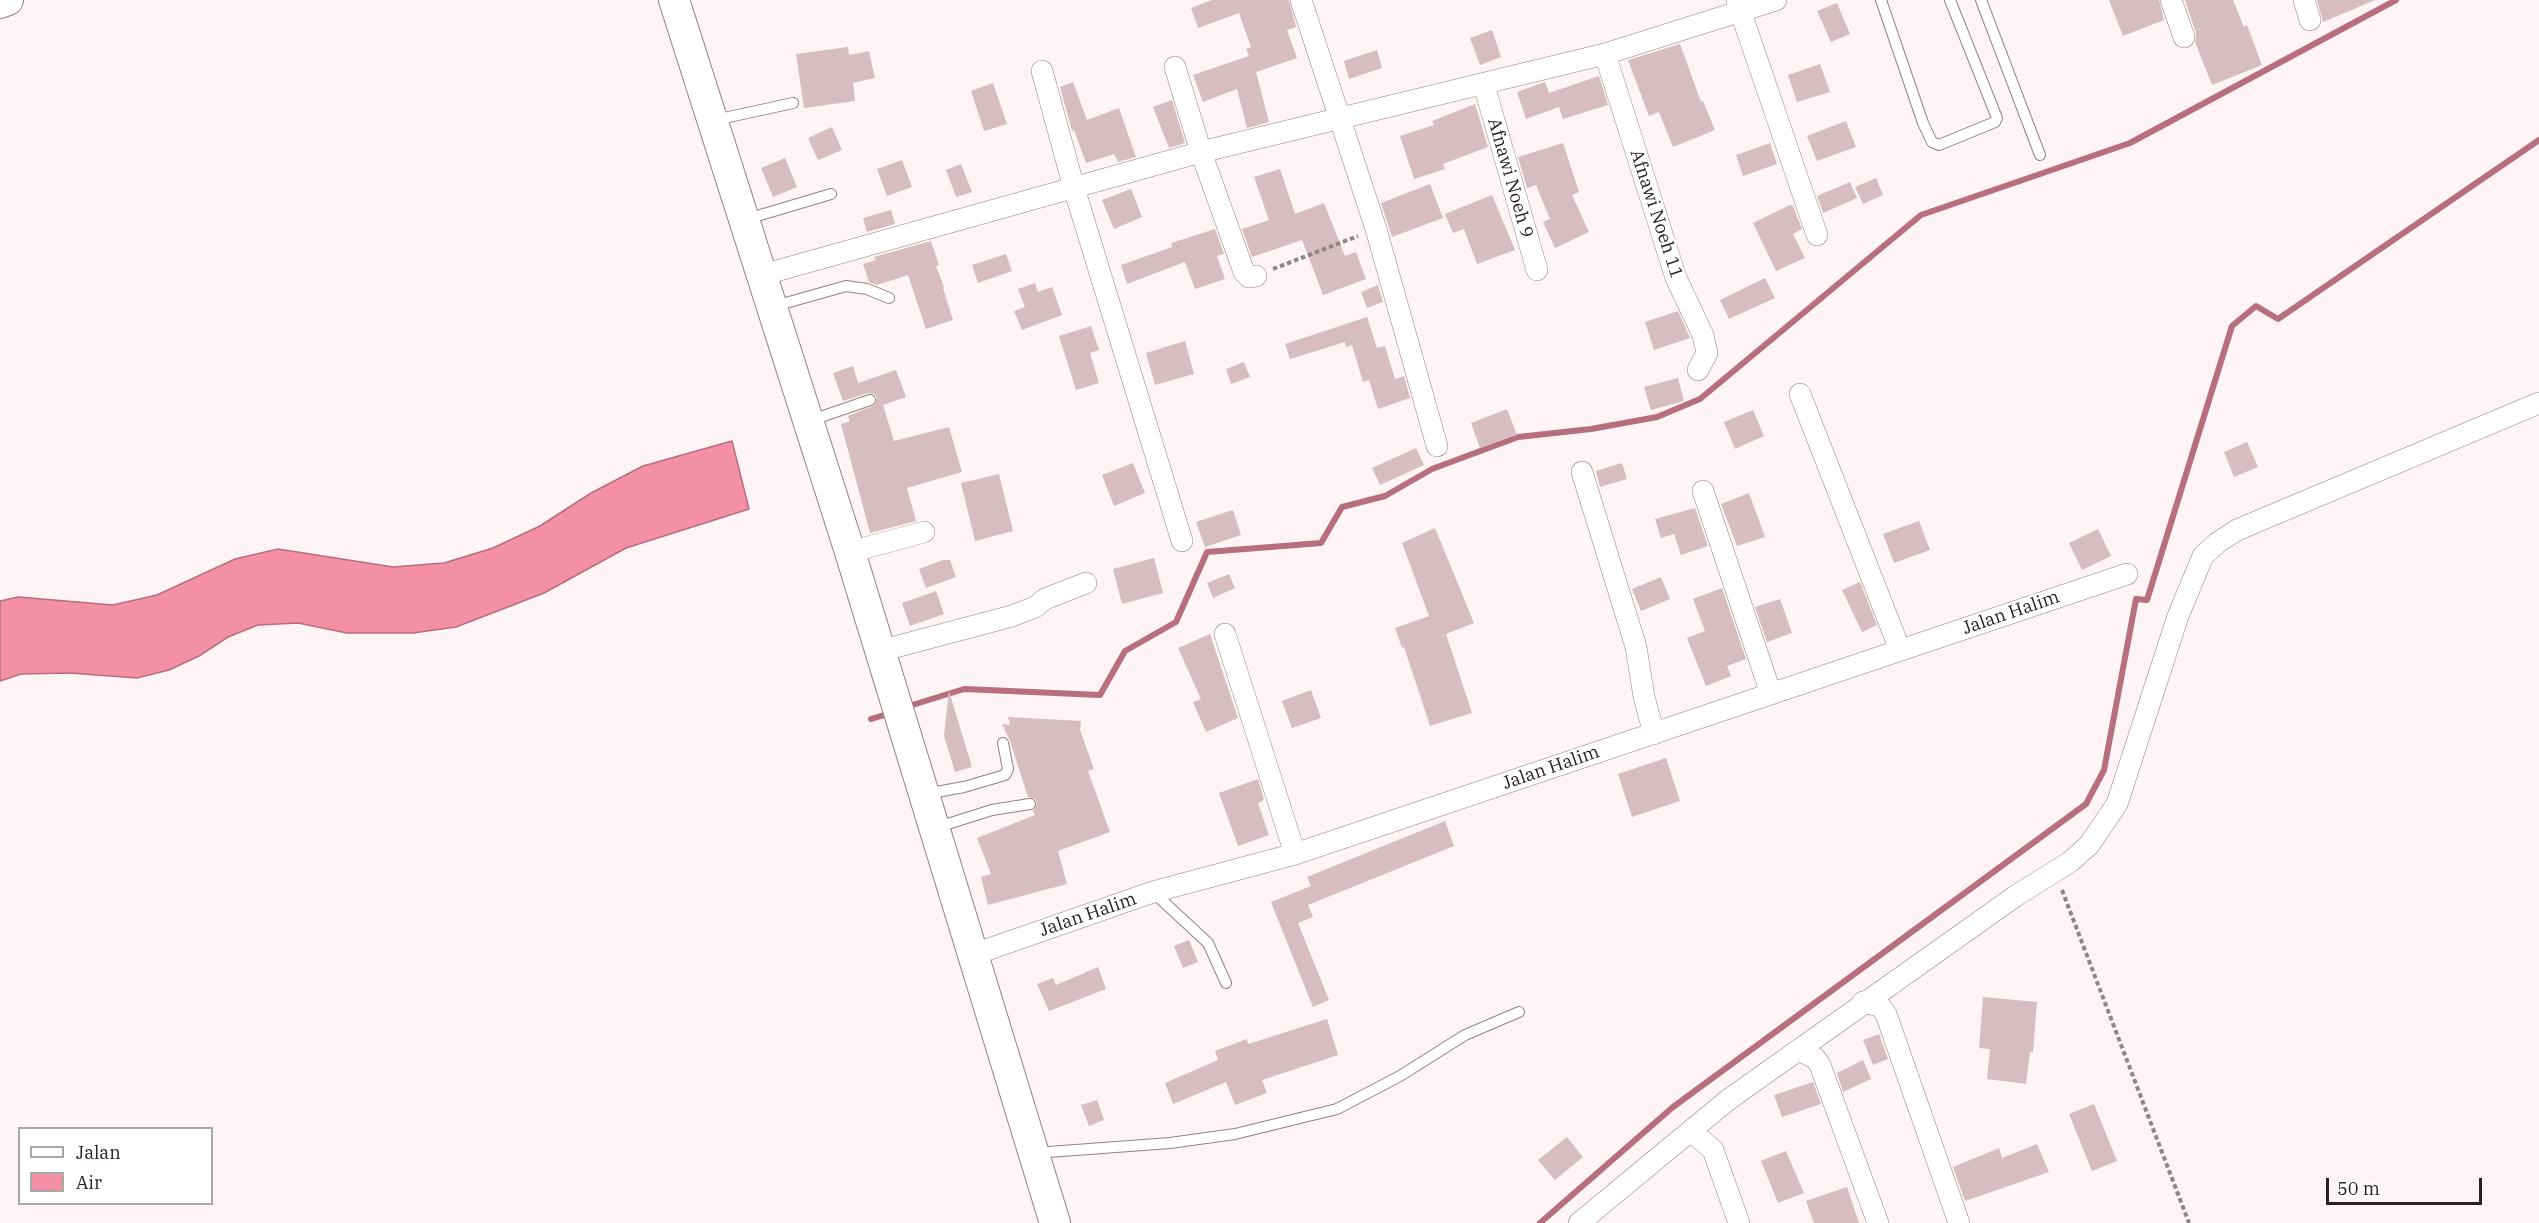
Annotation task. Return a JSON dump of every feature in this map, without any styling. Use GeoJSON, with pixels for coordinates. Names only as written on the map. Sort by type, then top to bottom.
{"type":"FeatureCollection","features":[{"type":"Feature","properties":{"kind":"main road"},"geometry":{"type":"LineString","coordinates":[[0,3],[8,0]]}},
{"type":"Feature","properties":{"kind":"main road"},"geometry":{"type":"LineString","coordinates":[[674,0],[850,552],[1054,1223]]}},
{"type":"Feature","properties":{"kind":"street"},"geometry":{"type":"LineString","coordinates":[[1301,0],[1376,229],[1437,446]]}},
{"type":"Feature","properties":{"kind":"street"},"geometry":{"type":"LineString","coordinates":[[762,275],[1201,152],[1605,54],[1739,6],[1776,0]]}},
{"type":"Feature","properties":{"kind":"street"},"geometry":{"type":"LineString","coordinates":[[2171,0],[2184,37]]}},
{"type":"Feature","properties":{"kind":"street"},"geometry":{"type":"LineString","coordinates":[[2304,0],[2310,20]]}},
{"type":"Feature","properties":{"kind":"street"},"geometry":{"type":"LineString","coordinates":[[1739,6],[1817,235]]}},
{"type":"Feature","properties":{"kind":"street","name":"Afnawi Noeh 11"},"geometry":{"type":"LineString","coordinates":[[1605,54],[1676,278],[1703,335],[1707,353],[1698,370]]}},
{"type":"Feature","properties":{"kind":"street"},"geometry":{"type":"LineString","coordinates":[[1175,67],[1201,152],[1244,272],[1249,276],[1257,276]]}},
{"type":"Feature","properties":{"kind":"street"},"geometry":{"type":"LineString","coordinates":[[1042,71],[1074,188],[1182,541]]}},
{"type":"Feature","properties":{"kind":"street","name":"Afnawi Noeh 9"},"geometry":{"type":"LineString","coordinates":[[1484,85],[1536,270]]}},
{"type":"Feature","properties":{"kind":"street"},"geometry":{"type":"LineString","coordinates":[[1800,394],[1900,650]]}},
{"type":"Feature","properties":{"kind":"street"},"geometry":{"type":"LineString","coordinates":[[1582,1222],[1728,1100],[2017,894],[2055,873],[2089,844],[2117,804],[2178,616],[2203,556],[2217,543],[2237,530],[2539,403]]}},
{"type":"Feature","properties":{"kind":"street"},"geometry":{"type":"LineString","coordinates":[[1582,472],[1636,647],[1648,716],[1654,734]]}},
{"type":"Feature","properties":{"kind":"street"},"geometry":{"type":"LineString","coordinates":[[1703,491],[1771,694]]}},
{"type":"Feature","properties":{"kind":"street"},"geometry":{"type":"LineString","coordinates":[[850,552],[924,532]]}},
{"type":"Feature","properties":{"kind":"street","name":"Jalan Halim"},"geometry":{"type":"LineString","coordinates":[[972,955],[1153,892],[1295,854],[2127,574]]}},
{"type":"Feature","properties":{"kind":"street"},"geometry":{"type":"LineString","coordinates":[[880,651],[1012,616],[1035,607],[1045,599],[1086,584]]}},
{"type":"Feature","properties":{"kind":"street"},"geometry":{"type":"LineString","coordinates":[[1225,634],[1295,854]]}},
{"type":"Feature","properties":{"kind":"street"},"geometry":{"type":"LineString","coordinates":[[1863,1002],[1880,1006],[1886,1014],[1959,1223]]}},
{"type":"Feature","properties":{"kind":"street"},"geometry":{"type":"LineString","coordinates":[[1797,1050],[1815,1058],[1820,1065],[1878,1223]]}},
{"type":"Feature","properties":{"kind":"street"},"geometry":{"type":"LineString","coordinates":[[1692,1132],[1713,1150],[1739,1223]]}},
{"type":"Feature","properties":{"kind":"lane"},"geometry":{"type":"LineString","coordinates":[[1881,0],[1923,123],[1932,142],[1938,145],[1995,122],[1997,118],[1950,0]]}},
{"type":"Feature","properties":{"kind":"lane"},"geometry":{"type":"LineString","coordinates":[[1982,0],[2040,155]]}},
{"type":"Feature","properties":{"kind":"lane"},"geometry":{"type":"LineString","coordinates":[[713,120],[794,103]]}},
{"type":"Feature","properties":{"kind":"lane"},"geometry":{"type":"LineString","coordinates":[[744,220],[831,194]]}},
{"type":"Feature","properties":{"kind":"lane"},"geometry":{"type":"LineString","coordinates":[[772,307],[846,286],[867,289],[889,298]]}},
{"type":"Feature","properties":{"kind":"lane"},"geometry":{"type":"LineString","coordinates":[[808,421],[870,400]]}},
{"type":"Feature","properties":{"kind":"lane"},"geometry":{"type":"LineString","coordinates":[[924,794],[964,787],[1005,775],[1008,769],[1003,743]]}},
{"type":"Feature","properties":{"kind":"lane"},"geometry":{"type":"LineString","coordinates":[[934,829],[992,810],[1030,804]]}},
{"type":"Feature","properties":{"kind":"lane"},"geometry":{"type":"LineString","coordinates":[[1153,892],[1208,944],[1226,983]]}},
{"type":"Feature","properties":{"kind":"lane"},"geometry":{"type":"LineString","coordinates":[[1033,1153],[1170,1143],[1235,1134],[1337,1109],[1400,1076],[1465,1035],[1519,1012]]}},
{"type":"Feature","properties":{"kind":"path"},"geometry":{"type":"LineString","coordinates":[[1257,276],[1376,229]]}},
{"type":"Feature","properties":{"kind":"path"},"geometry":{"type":"LineString","coordinates":[[2055,873],[2189,1223]]}},
{"type":"Feature","properties":{"kind":"water"},"geometry":{"type":"Polygon","coordinates":[[[732,441],[749,509],[626,548],[544,593],[456,627],[413,633],[347,633],[298,623],[258,625],[228,637],[199,656],[169,670],[137,678],[70,673],[21,674],[0,681],[0,601],[18,597],[113,605],[157,595],[235,559],[278,549],[393,567],[444,563],[493,548],[540,526],[591,493],[643,466],[732,441]]]}},
{"type":"Feature","properties":{"kind":"building"},"geometry":{"type":"Polygon","coordinates":[[[1212,0],[1289,0],[1296,27],[1287,30],[1297,58],[1256,72],[1269,122],[1247,128],[1237,89],[1203,102],[1193,75],[1249,56],[1246,49],[1251,47],[1239,13],[1198,28],[1191,8],[1212,0]]]}},
{"type":"Feature","properties":{"kind":"building"},"geometry":{"type":"Polygon","coordinates":[[[2109,0],[2159,0],[2164,20],[2123,36],[2109,0]]]}},
{"type":"Feature","properties":{"kind":"building"},"geometry":{"type":"Polygon","coordinates":[[[2185,0],[2233,0],[2244,27],[2247,25],[2262,65],[2212,85],[2195,42],[2196,33],[2185,0]]]}},
{"type":"Feature","properties":{"kind":"building"},"geometry":{"type":"Polygon","coordinates":[[[2317,0],[2375,0],[2323,22],[2317,0]]]}},
{"type":"Feature","properties":{"kind":"building"},"geometry":{"type":"Polygon","coordinates":[[[1837,3],[1850,34],[1831,42],[1817,11],[1837,3]]]}},
{"type":"Feature","properties":{"kind":"building"},"geometry":{"type":"Polygon","coordinates":[[[1492,30],[1501,57],[1480,65],[1470,38],[1492,30]]]}},
{"type":"Feature","properties":{"kind":"building"},"geometry":{"type":"Polygon","coordinates":[[[1680,44],[1701,102],[1703,101],[1715,130],[1673,147],[1659,112],[1649,116],[1628,60],[1680,44]]]}},
{"type":"Feature","properties":{"kind":"building"},"geometry":{"type":"Polygon","coordinates":[[[848,47],[849,55],[869,51],[875,78],[853,83],[855,101],[804,108],[796,54],[848,47]]]}},
{"type":"Feature","properties":{"kind":"building"},"geometry":{"type":"Polygon","coordinates":[[[1377,50],[1382,68],[1349,79],[1344,61],[1377,50]]]}},
{"type":"Feature","properties":{"kind":"building"},"geometry":{"type":"Polygon","coordinates":[[[1820,64],[1830,92],[1797,102],[1788,75],[1820,64]]]}},
{"type":"Feature","properties":{"kind":"building"},"geometry":{"type":"Polygon","coordinates":[[[1599,76],[1608,105],[1563,119],[1559,107],[1526,119],[1517,92],[1545,82],[1549,93],[1599,76]]]}},
{"type":"Feature","properties":{"kind":"building"},"geometry":{"type":"Polygon","coordinates":[[[1073,82],[1087,120],[1119,108],[1136,157],[1118,162],[1114,154],[1086,163],[1074,130],[1072,131],[1060,87],[1073,82]]]}},
{"type":"Feature","properties":{"kind":"building"},"geometry":{"type":"Polygon","coordinates":[[[993,83],[1007,124],[984,131],[971,91],[993,83]]]}},
{"type":"Feature","properties":{"kind":"building"},"geometry":{"type":"Polygon","coordinates":[[[1172,100],[1185,143],[1169,148],[1153,107],[1172,100]]]}},
{"type":"Feature","properties":{"kind":"building"},"geometry":{"type":"Polygon","coordinates":[[[1475,104],[1488,147],[1443,164],[1445,169],[1414,179],[1400,136],[1434,125],[1432,121],[1475,104]]]}},
{"type":"Feature","properties":{"kind":"building"},"geometry":{"type":"Polygon","coordinates":[[[1846,121],[1856,147],[1817,161],[1807,136],[1846,121]]]}},
{"type":"Feature","properties":{"kind":"building"},"geometry":{"type":"Polygon","coordinates":[[[832,127],[842,150],[818,160],[808,138],[832,127]]]}},
{"type":"Feature","properties":{"kind":"building"},"geometry":{"type":"Polygon","coordinates":[[[1563,143],[1579,192],[1572,195],[1589,232],[1555,248],[1543,222],[1550,219],[1536,185],[1527,188],[1518,157],[1563,143]]]}},
{"type":"Feature","properties":{"kind":"building"},"geometry":{"type":"Polygon","coordinates":[[[1770,143],[1777,164],[1743,176],[1736,155],[1770,143]]]}},
{"type":"Feature","properties":{"kind":"building"},"geometry":{"type":"Polygon","coordinates":[[[785,158],[797,187],[773,197],[761,168],[785,158]]]}},
{"type":"Feature","properties":{"kind":"building"},"geometry":{"type":"Polygon","coordinates":[[[902,160],[912,187],[887,196],[877,169],[902,160]]]}},
{"type":"Feature","properties":{"kind":"building"},"geometry":{"type":"Polygon","coordinates":[[[961,164],[972,192],[956,197],[946,170],[961,164]]]}},
{"type":"Feature","properties":{"kind":"building"},"geometry":{"type":"Polygon","coordinates":[[[1280,169],[1295,214],[1324,203],[1345,256],[1356,252],[1366,279],[1323,295],[1302,240],[1252,257],[1242,229],[1269,220],[1254,177],[1280,169]]]}},
{"type":"Feature","properties":{"kind":"building"},"geometry":{"type":"Polygon","coordinates":[[[1876,178],[1883,195],[1863,204],[1855,187],[1876,178]]]}},
{"type":"Feature","properties":{"kind":"building"},"geometry":{"type":"Polygon","coordinates":[[[1850,182],[1857,198],[1823,213],[1817,196],[1850,182]]]}},
{"type":"Feature","properties":{"kind":"building"},"geometry":{"type":"Polygon","coordinates":[[[1430,184],[1443,218],[1392,237],[1381,203],[1430,184]]]}},
{"type":"Feature","properties":{"kind":"building"},"geometry":{"type":"Polygon","coordinates":[[[1131,189],[1142,217],[1114,229],[1102,200],[1131,189]]]}},
{"type":"Feature","properties":{"kind":"building"},"geometry":{"type":"Polygon","coordinates":[[[1492,195],[1515,250],[1477,264],[1464,229],[1453,233],[1445,214],[1492,195]]]}},
{"type":"Feature","properties":{"kind":"building"},"geometry":{"type":"Polygon","coordinates":[[[1790,205],[1793,206],[1802,229],[1793,234],[1805,258],[1776,271],[1753,223],[1790,205]]]}},
{"type":"Feature","properties":{"kind":"building"},"geometry":{"type":"Polygon","coordinates":[[[891,210],[895,224],[867,232],[863,218],[891,210]]]}},
{"type":"Feature","properties":{"kind":"building"},"geometry":{"type":"Polygon","coordinates":[[[1215,229],[1224,254],[1217,256],[1225,279],[1195,289],[1185,262],[1127,284],[1121,265],[1172,247],[1171,243],[1215,229]]]}},
{"type":"Feature","properties":{"kind":"building"},"geometry":{"type":"Polygon","coordinates":[[[931,241],[939,265],[936,266],[953,320],[926,329],[908,275],[877,285],[869,282],[863,264],[876,260],[874,257],[931,241]]]}},
{"type":"Feature","properties":{"kind":"building"},"geometry":{"type":"Polygon","coordinates":[[[1006,254],[1012,271],[978,283],[972,265],[1006,254]]]}},
{"type":"Feature","properties":{"kind":"building"},"geometry":{"type":"Polygon","coordinates":[[[1765,278],[1775,298],[1729,319],[1720,300],[1765,278]]]}},
{"type":"Feature","properties":{"kind":"building"},"geometry":{"type":"Polygon","coordinates":[[[1035,283],[1038,292],[1052,287],[1062,315],[1022,330],[1014,311],[1025,307],[1018,289],[1035,283]]]}},
{"type":"Feature","properties":{"kind":"building"},"geometry":{"type":"Polygon","coordinates":[[[1378,285],[1383,302],[1367,308],[1361,292],[1378,285]]]}},
{"type":"Feature","properties":{"kind":"building"},"geometry":{"type":"Polygon","coordinates":[[[1678,311],[1690,338],[1654,350],[1645,322],[1678,311]]]}},
{"type":"Feature","properties":{"kind":"building"},"geometry":{"type":"Polygon","coordinates":[[[1367,317],[1377,348],[1385,346],[1395,379],[1404,376],[1410,398],[1378,409],[1369,380],[1363,382],[1352,345],[1346,347],[1345,342],[1290,359],[1285,344],[1367,317]]]}},
{"type":"Feature","properties":{"kind":"building"},"geometry":{"type":"Polygon","coordinates":[[[1091,326],[1099,350],[1090,353],[1099,383],[1076,390],[1059,336],[1091,326]]]}},
{"type":"Feature","properties":{"kind":"building"},"geometry":{"type":"Polygon","coordinates":[[[1185,341],[1194,374],[1155,385],[1146,353],[1185,341]]]}},
{"type":"Feature","properties":{"kind":"building"},"geometry":{"type":"Polygon","coordinates":[[[1244,362],[1250,377],[1231,384],[1226,369],[1244,362]]]}},
{"type":"Feature","properties":{"kind":"building"},"geometry":{"type":"Polygon","coordinates":[[[853,366],[858,383],[896,370],[906,397],[883,405],[894,441],[949,427],[962,472],[907,488],[916,521],[870,533],[841,424],[850,421],[848,416],[875,405],[877,398],[874,394],[868,393],[843,401],[833,373],[853,366]]]}},
{"type":"Feature","properties":{"kind":"building"},"geometry":{"type":"Polygon","coordinates":[[[1678,378],[1684,401],[1651,410],[1644,387],[1678,378]]]}},
{"type":"Feature","properties":{"kind":"building"},"geometry":{"type":"Polygon","coordinates":[[[1507,409],[1517,435],[1480,448],[1471,423],[1507,409]]]}},
{"type":"Feature","properties":{"kind":"building"},"geometry":{"type":"Polygon","coordinates":[[[1753,410],[1764,436],[1735,449],[1724,422],[1753,410]]]}},
{"type":"Feature","properties":{"kind":"building"},"geometry":{"type":"Polygon","coordinates":[[[2247,442],[2258,467],[2234,477],[2224,452],[2247,442]]]}},
{"type":"Feature","properties":{"kind":"building"},"geometry":{"type":"Polygon","coordinates":[[[1416,448],[1424,465],[1380,485],[1372,468],[1416,448]]]}},
{"type":"Feature","properties":{"kind":"building"},"geometry":{"type":"Polygon","coordinates":[[[1133,463],[1145,493],[1114,506],[1102,475],[1133,463]]]}},
{"type":"Feature","properties":{"kind":"building"},"geometry":{"type":"Polygon","coordinates":[[[1622,463],[1627,479],[1600,487],[1596,471],[1622,463]]]}},
{"type":"Feature","properties":{"kind":"building"},"geometry":{"type":"Polygon","coordinates":[[[999,474],[1013,531],[975,541],[961,483],[999,474]]]}},
{"type":"Feature","properties":{"kind":"building"},"geometry":{"type":"Polygon","coordinates":[[[1749,493],[1765,537],[1737,546],[1721,504],[1749,493]]]}},
{"type":"Feature","properties":{"kind":"building"},"geometry":{"type":"Polygon","coordinates":[[[1695,508],[1708,546],[1681,555],[1674,534],[1661,538],[1655,519],[1695,508]]]}},
{"type":"Feature","properties":{"kind":"building"},"geometry":{"type":"Polygon","coordinates":[[[1233,510],[1241,535],[1205,547],[1196,522],[1233,510]]]}},
{"type":"Feature","properties":{"kind":"building"},"geometry":{"type":"Polygon","coordinates":[[[1919,521],[1930,550],[1894,563],[1883,534],[1919,521]]]}},
{"type":"Feature","properties":{"kind":"building"},"geometry":{"type":"Polygon","coordinates":[[[1435,528],[1474,623],[1446,634],[1472,713],[1430,726],[1404,647],[1402,648],[1395,628],[1429,616],[1402,543],[1435,528]]]}},
{"type":"Feature","properties":{"kind":"building"},"geometry":{"type":"Polygon","coordinates":[[[2098,529],[2111,556],[2082,570],[2069,543],[2098,529]]]}},
{"type":"Feature","properties":{"kind":"building"},"geometry":{"type":"Polygon","coordinates":[[[1154,558],[1163,593],[1122,604],[1113,569],[1154,558]]]}},
{"type":"Feature","properties":{"kind":"building"},"geometry":{"type":"Polygon","coordinates":[[[943,560],[950,560],[956,577],[926,588],[919,569],[943,560]]]}},
{"type":"Feature","properties":{"kind":"building"},"geometry":{"type":"Polygon","coordinates":[[[1229,574],[1235,588],[1213,598],[1207,583],[1229,574]]]}},
{"type":"Feature","properties":{"kind":"building"},"geometry":{"type":"Polygon","coordinates":[[[1661,577],[1670,599],[1641,611],[1632,589],[1661,577]]]}},
{"type":"Feature","properties":{"kind":"building"},"geometry":{"type":"Polygon","coordinates":[[[1860,582],[1877,625],[1862,632],[1842,590],[1860,582]]]}},
{"type":"Feature","properties":{"kind":"building"},"geometry":{"type":"Polygon","coordinates":[[[1722,588],[1746,659],[1727,666],[1731,676],[1706,686],[1687,638],[1705,631],[1693,599],[1722,588]]]}},
{"type":"Feature","properties":{"kind":"building"},"geometry":{"type":"Polygon","coordinates":[[[936,591],[944,614],[910,626],[902,603],[936,591]]]}},
{"type":"Feature","properties":{"kind":"building"},"geometry":{"type":"Polygon","coordinates":[[[1780,599],[1792,633],[1767,642],[1755,607],[1780,599]]]}},
{"type":"Feature","properties":{"kind":"building"},"geometry":{"type":"Polygon","coordinates":[[[1210,634],[1238,718],[1206,732],[1193,702],[1201,699],[1178,648],[1210,634]]]}},
{"type":"Feature","properties":{"kind":"building"},"geometry":{"type":"Polygon","coordinates":[[[1311,690],[1321,718],[1292,728],[1282,701],[1311,690]]]}},
{"type":"Feature","properties":{"kind":"building"},"geometry":{"type":"Polygon","coordinates":[[[949,691],[972,767],[955,772],[944,736],[949,691]]]}},
{"type":"Feature","properties":{"kind":"building"},"geometry":{"type":"Polygon","coordinates":[[[1008,717],[1081,721],[1080,730],[1094,769],[1088,771],[1110,832],[1058,851],[1067,884],[988,905],[981,877],[991,874],[977,838],[1035,815],[1033,811],[1037,803],[1035,799],[1028,797],[1010,741],[1002,724],[1010,725],[1008,717]]]}},
{"type":"Feature","properties":{"kind":"building"},"geometry":{"type":"Polygon","coordinates":[[[1666,758],[1680,801],[1632,817],[1618,774],[1666,758]]]}},
{"type":"Feature","properties":{"kind":"building"},"geometry":{"type":"Polygon","coordinates":[[[1258,779],[1264,800],[1258,803],[1269,835],[1238,846],[1219,793],[1258,779]]]}},
{"type":"Feature","properties":{"kind":"building"},"geometry":{"type":"Polygon","coordinates":[[[1445,821],[1454,846],[1308,905],[1313,917],[1298,923],[1329,1000],[1313,1007],[1271,902],[1311,886],[1307,877],[1445,821]]]}},
{"type":"Feature","properties":{"kind":"building"},"geometry":{"type":"Polygon","coordinates":[[[1189,940],[1198,962],[1183,968],[1174,946],[1189,940]]]}},
{"type":"Feature","properties":{"kind":"building"},"geometry":{"type":"Polygon","coordinates":[[[1098,967],[1106,989],[1049,1011],[1037,984],[1053,978],[1056,985],[1098,967]]]}},
{"type":"Feature","properties":{"kind":"building"},"geometry":{"type":"Polygon","coordinates":[[[1983,997],[2037,1002],[2033,1052],[2030,1052],[2026,1084],[1987,1079],[1990,1049],[1979,1048],[1983,997]]]}},
{"type":"Feature","properties":{"kind":"building"},"geometry":{"type":"Polygon","coordinates":[[[1327,1019],[1338,1055],[1262,1080],[1267,1093],[1235,1105],[1226,1082],[1173,1104],[1165,1083],[1218,1060],[1215,1051],[1247,1039],[1248,1044],[1327,1019]]]}},
{"type":"Feature","properties":{"kind":"building"},"geometry":{"type":"Polygon","coordinates":[[[1879,1034],[1888,1059],[1873,1065],[1863,1040],[1879,1034]]]}},
{"type":"Feature","properties":{"kind":"building"},"geometry":{"type":"Polygon","coordinates":[[[1863,1060],[1871,1079],[1843,1092],[1837,1073],[1863,1060]]]}},
{"type":"Feature","properties":{"kind":"building"},"geometry":{"type":"Polygon","coordinates":[[[1813,1082],[1821,1104],[1782,1117],[1774,1095],[1813,1082]]]}},
{"type":"Feature","properties":{"kind":"building"},"geometry":{"type":"Polygon","coordinates":[[[1097,1100],[1104,1120],[1089,1126],[1081,1105],[1097,1100]]]}},
{"type":"Feature","properties":{"kind":"building"},"geometry":{"type":"Polygon","coordinates":[[[2094,1104],[2117,1161],[2092,1171],[2069,1114],[2094,1104]]]}},
{"type":"Feature","properties":{"kind":"building"},"geometry":{"type":"Polygon","coordinates":[[[1567,1137],[1583,1157],[1555,1180],[1538,1160],[1567,1137]]]}},
{"type":"Feature","properties":{"kind":"building"},"geometry":{"type":"Polygon","coordinates":[[[2037,1144],[2049,1172],[1965,1201],[1953,1167],[1999,1148],[2002,1158],[2037,1144]]]}},
{"type":"Feature","properties":{"kind":"building"},"geometry":{"type":"Polygon","coordinates":[[[1786,1151],[1804,1193],[1778,1203],[1761,1161],[1786,1151]]]}},
{"type":"Feature","properties":{"kind":"building"},"geometry":{"type":"Polygon","coordinates":[[[1847,1187],[1859,1223],[1814,1223],[1806,1201],[1847,1187]]]}},
{"type":"Feature","properties":{"kind":"waterway"},"geometry":{"type":"LineString","coordinates":[[906,707],[964,689],[1100,695],[1125,651],[1176,622],[1207,552],[1321,543],[1342,507],[1385,496],[1432,469],[1518,437],[1591,429],[1657,417],[1700,399],[1921,215],[2130,143],[2396,0]]}},
{"type":"Feature","properties":{"kind":"waterway"},"geometry":{"type":"LineString","coordinates":[[1540,1223],[1673,1107],[2086,804],[2104,770],[2136,599],[2147,600],[2232,326],[2256,306],[2278,319],[2539,140]]}},
{"type":"Feature","properties":{"kind":"waterway"},"geometry":{"type":"LineString","coordinates":[[871,719],[891,713]]}}]}
